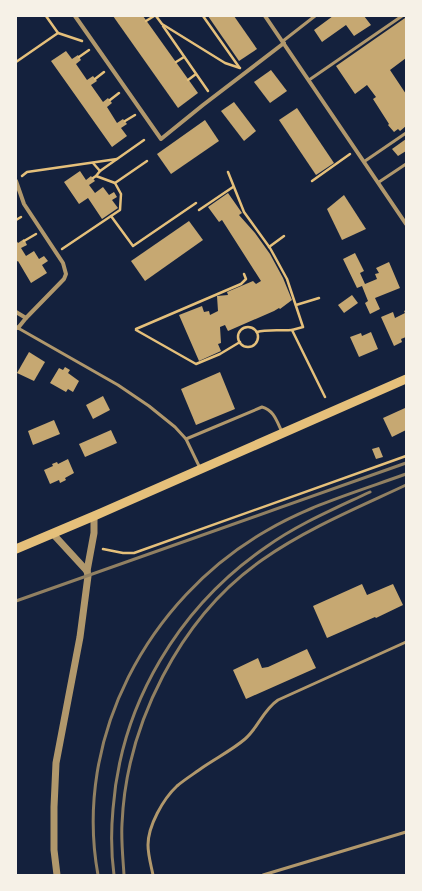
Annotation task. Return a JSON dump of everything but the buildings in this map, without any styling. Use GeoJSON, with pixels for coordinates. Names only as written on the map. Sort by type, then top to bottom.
{"type":"FeatureCollection","features":[{"type":"Feature","properties":{"kind":"main road"},"geometry":{"type":"LineString","coordinates":[[16,549],[283,434],[406,379]]}},
{"type":"Feature","properties":{"kind":"street"},"geometry":{"type":"LineString","coordinates":[[75,16],[161,140],[203,105],[284,42]]}},
{"type":"Feature","properties":{"kind":"street"},"geometry":{"type":"LineString","coordinates":[[265,16],[379,182],[406,224]]}},
{"type":"Feature","properties":{"kind":"street"},"geometry":{"type":"LineString","coordinates":[[16,181],[24,204],[65,266],[65,277],[17,327]]}},
{"type":"Feature","properties":{"kind":"street"},"geometry":{"type":"LineString","coordinates":[[16,312],[26,318]]}},
{"type":"Feature","properties":{"kind":"street"},"geometry":{"type":"LineString","coordinates":[[57,875],[54,850],[56,763],[80,637],[88,576],[87,571],[92,552],[94,516]]}},
{"type":"Feature","properties":{"kind":"street"},"geometry":{"type":"LineString","coordinates":[[53,534],[87,571]]}},
{"type":"Feature","properties":{"kind":"lane"},"geometry":{"type":"LineString","coordinates":[[284,42],[315,16]]}},
{"type":"Feature","properties":{"kind":"lane"},"geometry":{"type":"LineString","coordinates":[[309,80],[402,16]]}},
{"type":"Feature","properties":{"kind":"lane"},"geometry":{"type":"LineString","coordinates":[[364,161],[406,133]]}},
{"type":"Feature","properties":{"kind":"lane"},"geometry":{"type":"LineString","coordinates":[[379,182],[406,164]]}},
{"type":"Feature","properties":{"kind":"lane"},"geometry":{"type":"LineString","coordinates":[[17,327],[133,395],[172,423],[186,439],[201,469]]}},
{"type":"Feature","properties":{"kind":"lane"},"geometry":{"type":"LineString","coordinates":[[186,439],[262,407],[272,413],[283,434]]}},
{"type":"Feature","properties":{"kind":"lane"},"geometry":{"type":"LineString","coordinates":[[153,875],[148,844],[152,827],[160,807],[177,786],[245,740],[253,732],[271,706],[278,700],[406,642]]}},
{"type":"Feature","properties":{"kind":"lane"},"geometry":{"type":"LineString","coordinates":[[263,875],[406,832]]}},
{"type":"Feature","properties":{"kind":"path"},"geometry":{"type":"LineString","coordinates":[[46,16],[58,32],[86,42]]}},
{"type":"Feature","properties":{"kind":"path"},"geometry":{"type":"LineString","coordinates":[[146,21],[155,16],[209,93]]}},
{"type":"Feature","properties":{"kind":"path"},"geometry":{"type":"LineString","coordinates":[[203,16],[240,68],[243,68],[237,73]]}},
{"type":"Feature","properties":{"kind":"path"},"geometry":{"type":"LineString","coordinates":[[162,24],[225,62],[240,68]]}},
{"type":"Feature","properties":{"kind":"path"},"geometry":{"type":"LineString","coordinates":[[16,62],[58,32]]}},
{"type":"Feature","properties":{"kind":"path"},"geometry":{"type":"LineString","coordinates":[[79,57],[91,48]]}},
{"type":"Feature","properties":{"kind":"path"},"geometry":{"type":"LineString","coordinates":[[176,62],[184,57]]}},
{"type":"Feature","properties":{"kind":"path"},"geometry":{"type":"LineString","coordinates":[[95,79],[106,70]]}},
{"type":"Feature","properties":{"kind":"path"},"geometry":{"type":"LineString","coordinates":[[188,80],[196,74]]}},
{"type":"Feature","properties":{"kind":"path"},"geometry":{"type":"LineString","coordinates":[[110,100],[122,92]]}},
{"type":"Feature","properties":{"kind":"path"},"geometry":{"type":"LineString","coordinates":[[125,121],[137,113]]}},
{"type":"Feature","properties":{"kind":"path"},"geometry":{"type":"LineString","coordinates":[[93,178],[100,171],[144,140]]}},
{"type":"Feature","properties":{"kind":"path"},"geometry":{"type":"LineString","coordinates":[[312,181],[350,154]]}},
{"type":"Feature","properties":{"kind":"path"},"geometry":{"type":"LineString","coordinates":[[22,176],[27,172],[117,159]]}},
{"type":"Feature","properties":{"kind":"path"},"geometry":{"type":"LineString","coordinates":[[114,183],[148,161]]}},
{"type":"Feature","properties":{"kind":"path"},"geometry":{"type":"LineString","coordinates":[[93,163],[100,171]]}},
{"type":"Feature","properties":{"kind":"path"},"geometry":{"type":"LineString","coordinates":[[228,172],[244,212],[269,247],[287,280],[303,327],[292,330],[257,332]]}},
{"type":"Feature","properties":{"kind":"path"},"geometry":{"type":"LineString","coordinates":[[56,252],[120,210],[120,192],[114,183],[96,176]]}},
{"type":"Feature","properties":{"kind":"path"},"geometry":{"type":"LineString","coordinates":[[199,210],[233,187]]}},
{"type":"Feature","properties":{"kind":"path"},"geometry":{"type":"LineString","coordinates":[[116,194],[120,192]]}},
{"type":"Feature","properties":{"kind":"path"},"geometry":{"type":"LineString","coordinates":[[111,216],[133,246],[196,203]]}},
{"type":"Feature","properties":{"kind":"path"},"geometry":{"type":"LineString","coordinates":[[16,220],[21,217]]}},
{"type":"Feature","properties":{"kind":"path"},"geometry":{"type":"LineString","coordinates":[[24,241],[37,234]]}},
{"type":"Feature","properties":{"kind":"path"},"geometry":{"type":"LineString","coordinates":[[269,247],[284,236]]}},
{"type":"Feature","properties":{"kind":"path"},"geometry":{"type":"LineString","coordinates":[[240,342],[220,354],[196,364],[136,329],[241,284],[246,279],[244,274]]}},
{"type":"Feature","properties":{"kind":"path"},"geometry":{"type":"LineString","coordinates":[[296,305],[319,298]]}},
{"type":"Feature","properties":{"kind":"path"},"geometry":{"type":"LineString","coordinates":[[250,327],[257,332],[258,340],[254,346],[247,347],[240,342],[239,335],[244,328],[250,327]]}},
{"type":"Feature","properties":{"kind":"path"},"geometry":{"type":"LineString","coordinates":[[292,330],[324,397]]}},
{"type":"Feature","properties":{"kind":"path"},"geometry":{"type":"LineString","coordinates":[[103,549],[123,553],[134,553],[406,456]]}},
{"type":"Feature","properties":{"kind":"railway"},"geometry":{"type":"LineString","coordinates":[[16,601],[406,463]]}},
{"type":"Feature","properties":{"kind":"railway"},"geometry":{"type":"LineString","coordinates":[[98,875],[93,824],[97,773],[109,724],[128,677],[154,634],[186,594],[224,560],[266,531],[317,506],[406,474]]}},
{"type":"Feature","properties":{"kind":"railway"},"geometry":{"type":"LineString","coordinates":[[124,875],[122,824],[126,787],[134,749],[146,712],[163,676],[183,642],[206,611],[233,584],[262,560],[296,538],[406,485]]}},
{"type":"Feature","properties":{"kind":"railway"},"geometry":{"type":"LineString","coordinates":[[114,875],[112,858],[113,809],[118,770],[128,732],[142,695],[160,661],[181,628],[207,598],[235,571],[266,547],[303,524],[370,492]]}}]}
